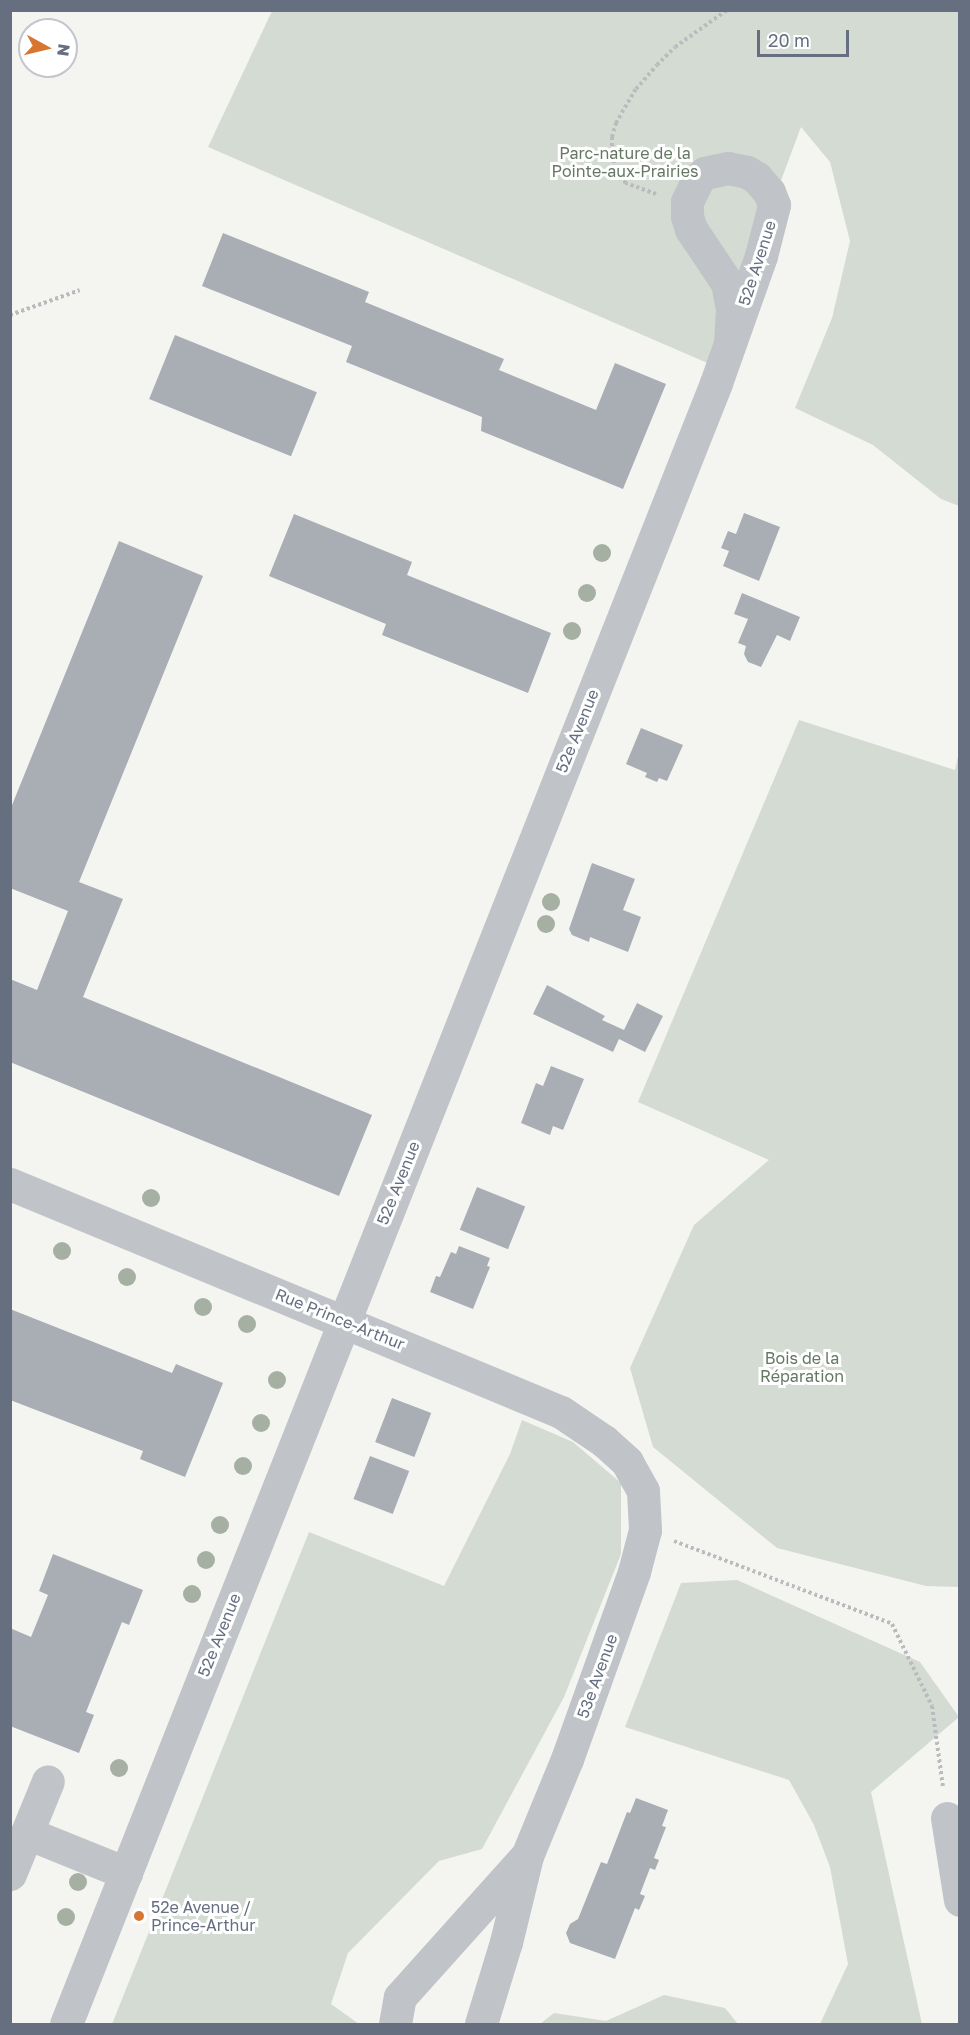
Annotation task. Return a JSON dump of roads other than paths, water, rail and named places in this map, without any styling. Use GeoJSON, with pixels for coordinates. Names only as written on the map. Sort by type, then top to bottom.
{"type":"FeatureCollection","features":[{"type":"Feature","properties":{"kind":"street","name":"52e Avenue"},"geometry":{"type":"LineString","coordinates":[[66,2025],[730,342],[769,235],[774,205],[769,192],[757,178],[747,172],[728,168],[705,173],[698,180],[687,202],[687,216],[691,229],[727,284],[732,308],[730,342]]}},
{"type":"Feature","properties":{"kind":"street","name":"Rue Prince-Arthur"},"geometry":{"type":"LineString","coordinates":[[10,1184],[561,1412],[604,1441],[627,1462],[643,1491]]}},
{"type":"Feature","properties":{"kind":"street","name":"53e Avenue"},"geometry":{"type":"LineString","coordinates":[[481,2025],[506,1942],[527,1856],[567,1759],[634,1572],[645,1530],[643,1491]]}},
{"type":"Feature","properties":{"kind":"street"},"geometry":{"type":"LineString","coordinates":[[10,1874],[48,1781]]}},
{"type":"Feature","properties":{"kind":"street"},"geometry":{"type":"LineString","coordinates":[[947,1818],[960,1900]]}},
{"type":"Feature","properties":{"kind":"street"},"geometry":{"type":"LineString","coordinates":[[27,1833],[126,1873]]}},
{"type":"Feature","properties":{"kind":"street","name":"53e Avenue"},"geometry":{"type":"LineString","coordinates":[[395,2025],[400,1996],[527,1856]]}},
{"type":"Feature","properties":{"kind":"place","name":"52e Avenue / Prince-Arthur"},"geometry":{"type":"Point","coordinates":[139,1916]}},
{"type":"Feature","properties":{"kind":"park label","name":"Parc-nature de la Pointe-aux-Prairies"},"geometry":{"type":"Point","coordinates":[625,162]}},
{"type":"Feature","properties":{"kind":"park label","name":"Bois de la Réparation"},"geometry":{"type":"Point","coordinates":[802,1367]}}]}
